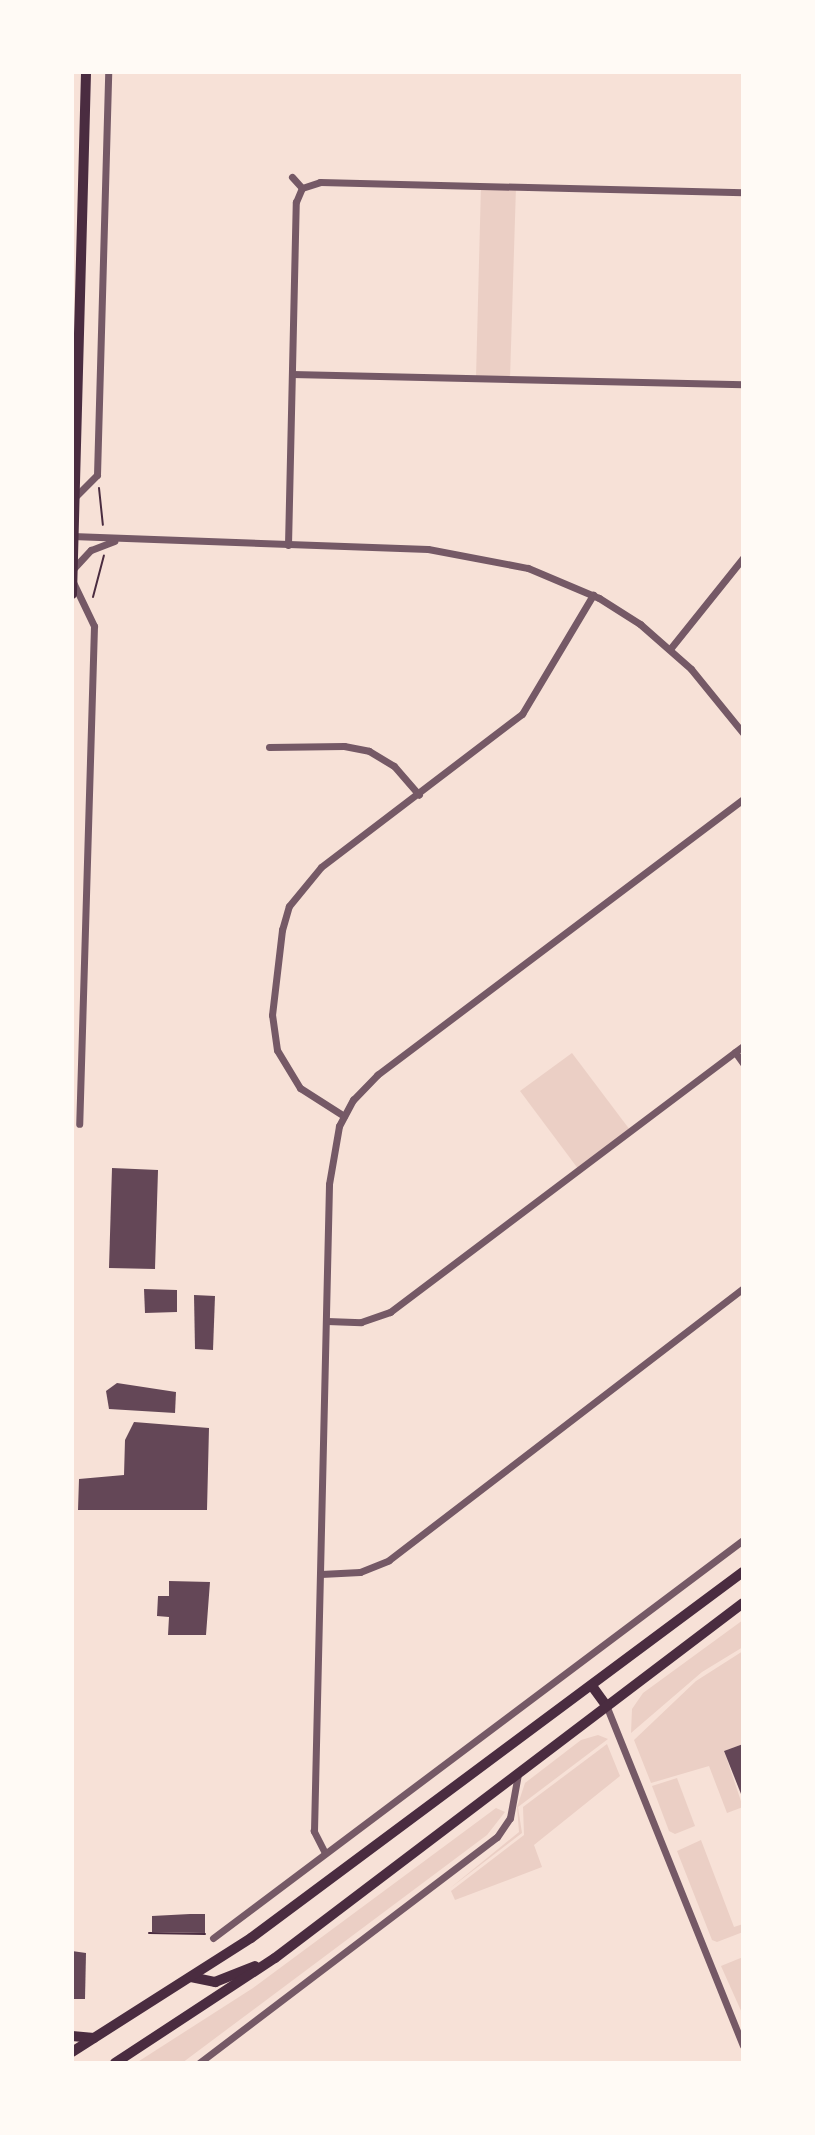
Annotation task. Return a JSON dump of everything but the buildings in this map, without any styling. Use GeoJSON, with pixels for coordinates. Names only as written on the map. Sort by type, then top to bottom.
{"type":"FeatureCollection","features":[{"type":"Feature","properties":{"kind":"main road"},"geometry":{"type":"LineString","coordinates":[[72,594],[86,72]]}},
{"type":"Feature","properties":{"kind":"main road"},"geometry":{"type":"LineString","coordinates":[[72,2052],[301,1903],[743,1572]]}},
{"type":"Feature","properties":{"kind":"main road"},"geometry":{"type":"LineString","coordinates":[[115,2063],[275,1958],[743,1603]]}},
{"type":"Feature","properties":{"kind":"main road"},"geometry":{"type":"LineString","coordinates":[[592,1686],[606,1705]]}},
{"type":"Feature","properties":{"kind":"main road"},"geometry":{"type":"LineString","coordinates":[[191,1977],[215,1982],[275,1958]]}},
{"type":"Feature","properties":{"kind":"main road"},"geometry":{"type":"LineString","coordinates":[[72,2036],[95,2038]]}},
{"type":"Feature","properties":{"kind":"street"},"geometry":{"type":"LineString","coordinates":[[75,497],[96,479],[108,72]]}},
{"type":"Feature","properties":{"kind":"street"},"geometry":{"type":"LineString","coordinates":[[292,177],[302,188]]}},
{"type":"Feature","properties":{"kind":"street"},"geometry":{"type":"LineString","coordinates":[[288,545],[296,202],[302,188],[320,182],[743,192]]}},
{"type":"Feature","properties":{"kind":"street"},"geometry":{"type":"LineString","coordinates":[[292,374],[743,384]]}},
{"type":"Feature","properties":{"kind":"street"},"geometry":{"type":"LineString","coordinates":[[73,536],[479,555],[550,575],[593,595],[670,649],[743,733]]}},
{"type":"Feature","properties":{"kind":"street"},"geometry":{"type":"LineString","coordinates":[[73,569],[96,547],[116,540]]}},
{"type":"Feature","properties":{"kind":"street"},"geometry":{"type":"LineString","coordinates":[[670,649],[743,558]]}},
{"type":"Feature","properties":{"kind":"street"},"geometry":{"type":"LineString","coordinates":[[72,580],[91,610],[79,1124]]}},
{"type":"Feature","properties":{"kind":"street"},"geometry":{"type":"LineString","coordinates":[[344,1116],[300,1088],[277,1050],[272,1015],[282,930],[295,896],[311,877],[507,728],[533,701],[593,595]]}},
{"type":"Feature","properties":{"kind":"street"},"geometry":{"type":"LineString","coordinates":[[269,747],[369,751],[394,766],[419,795]]}},
{"type":"Feature","properties":{"kind":"street"},"geometry":{"type":"LineString","coordinates":[[325,1853],[314,1831],[331,1161],[344,1116],[377,1075],[743,799]]}},
{"type":"Feature","properties":{"kind":"street"},"geometry":{"type":"LineString","coordinates":[[327,1321],[361,1322],[390,1312],[743,1046]]}},
{"type":"Feature","properties":{"kind":"street"},"geometry":{"type":"LineString","coordinates":[[735,1052],[743,1063]]}},
{"type":"Feature","properties":{"kind":"street"},"geometry":{"type":"LineString","coordinates":[[72,1107],[80,1101]]}},
{"type":"Feature","properties":{"kind":"street"},"geometry":{"type":"LineString","coordinates":[[321,1574],[360,1572],[389,1560],[743,1288]]}},
{"type":"Feature","properties":{"kind":"street"},"geometry":{"type":"LineString","coordinates":[[213,1938],[743,1540]]}},
{"type":"Feature","properties":{"kind":"street"},"geometry":{"type":"LineString","coordinates":[[606,1705],[743,2045]]}},
{"type":"Feature","properties":{"kind":"street"},"geometry":{"type":"LineString","coordinates":[[199,2063],[497,1837],[510,1818],[518,1772]]}},
{"type":"Feature","properties":{"kind":"path"},"geometry":{"type":"LineString","coordinates":[[96,479],[103,523]]}},
{"type":"Feature","properties":{"kind":"path"},"geometry":{"type":"LineString","coordinates":[[91,610],[105,558]]}},
{"type":"Feature","properties":{"kind":"path"},"geometry":{"type":"LineString","coordinates":[[149,1933],[205,1934],[206,1947]]}},
{"type":"Feature","properties":{"kind":"shaded area"},"geometry":{"type":"Polygon","coordinates":[[[481,185],[516,186],[510,378],[476,378],[481,185]]]}},
{"type":"Feature","properties":{"kind":"shaded area"},"geometry":{"type":"Polygon","coordinates":[[[572,1053],[630,1130],[579,1170],[520,1091],[572,1053]]]}},
{"type":"Feature","properties":{"kind":"shaded area"},"geometry":{"type":"Polygon","coordinates":[[[743,1620],[743,1647],[702,1672],[631,1733],[632,1709],[643,1693],[743,1620]]]}},
{"type":"Feature","properties":{"kind":"shaded area"},"geometry":{"type":"Polygon","coordinates":[[[743,1651],[743,1744],[724,1751],[743,1807],[727,1813],[709,1766],[651,1783],[634,1740],[696,1681],[743,1651]]]}},
{"type":"Feature","properties":{"kind":"shaded area"},"geometry":{"type":"Polygon","coordinates":[[[598,1735],[608,1739],[518,1807],[522,1833],[449,1889],[519,1832],[517,1807],[525,1783],[581,1740],[598,1735]]]}},
{"type":"Feature","properties":{"kind":"shaded area"},"geometry":{"type":"Polygon","coordinates":[[[607,1744],[620,1776],[534,1845],[542,1867],[455,1900],[451,1891],[524,1835],[523,1807],[607,1744]]]}},
{"type":"Feature","properties":{"kind":"shaded area"},"geometry":{"type":"Polygon","coordinates":[[[677,1778],[695,1826],[675,1834],[669,1831],[652,1786],[677,1778]]]}},
{"type":"Feature","properties":{"kind":"shaded area"},"geometry":{"type":"Polygon","coordinates":[[[496,1808],[505,1812],[487,1835],[182,2063],[136,2063],[253,1988],[496,1808]]]}},
{"type":"Feature","properties":{"kind":"shaded area"},"geometry":{"type":"Polygon","coordinates":[[[701,1840],[734,1927],[743,1924],[743,1932],[717,1942],[712,1940],[677,1851],[701,1840]]]}},
{"type":"Feature","properties":{"kind":"shaded area"},"geometry":{"type":"Polygon","coordinates":[[[743,1957],[743,2012],[742,2013],[721,1966],[743,1957]]]}}]}
